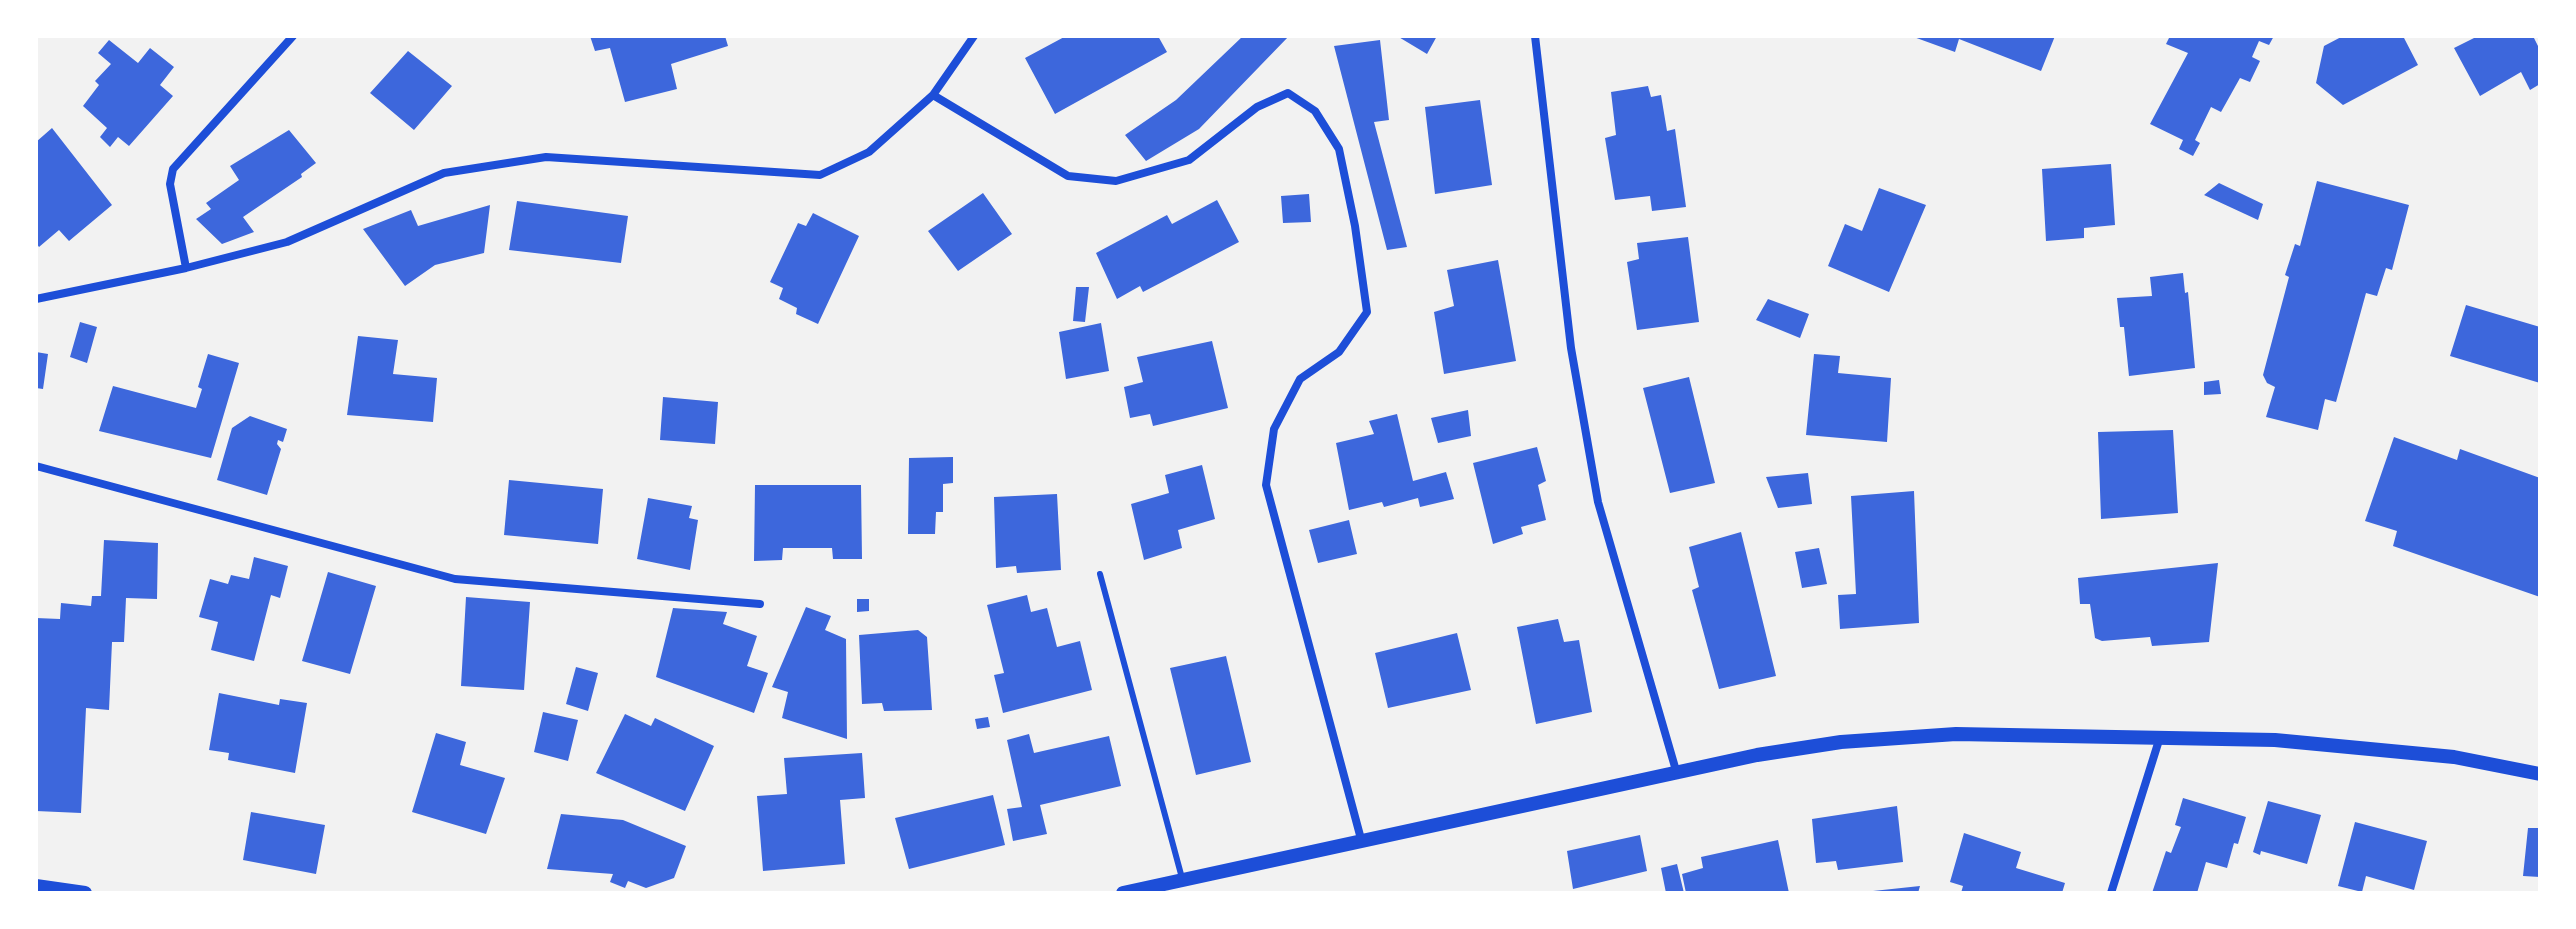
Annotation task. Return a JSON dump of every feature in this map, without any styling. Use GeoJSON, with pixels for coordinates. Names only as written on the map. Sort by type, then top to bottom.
{"type":"FeatureCollection","features":[{"type":"Feature","properties":{"kind":"street"},"geometry":{"type":"LineString","coordinates":[[186,268],[170,184],[173,169],[293,36]]}},
{"type":"Feature","properties":{"kind":"street"},"geometry":{"type":"LineString","coordinates":[[36,299],[186,268],[287,242],[444,173],[546,157],[820,175],[869,152],[933,95],[974,36]]}},
{"type":"Feature","properties":{"kind":"street"},"geometry":{"type":"LineString","coordinates":[[1535,36],[1571,348],[1598,502],[1677,774]]}},
{"type":"Feature","properties":{"kind":"street"},"geometry":{"type":"LineString","coordinates":[[933,95],[1068,176],[1116,181],[1189,160],[1257,107],[1288,93],[1315,111],[1339,149],[1355,226],[1367,312],[1339,352],[1300,379],[1274,429],[1266,485],[1361,839]]}},
{"type":"Feature","properties":{"kind":"street"},"geometry":{"type":"LineString","coordinates":[[36,466],[455,579],[760,604]]}},
{"type":"Feature","properties":{"kind":"street"},"geometry":{"type":"LineString","coordinates":[[1123,893],[1757,755],[1855,741],[1956,734],[2161,736],[2372,747],[2540,774]]}},
{"type":"Feature","properties":{"kind":"street"},"geometry":{"type":"LineString","coordinates":[[2111,893],[2161,736]]}},
{"type":"Feature","properties":{"kind":"street"},"geometry":{"type":"LineString","coordinates":[[36,886],[85,893]]}},
{"type":"Feature","properties":{"kind":"lane"},"geometry":{"type":"LineString","coordinates":[[1100,574],[1182,878]]}},
{"type":"Feature","properties":{"kind":"building"},"geometry":{"type":"Polygon","coordinates":[[[590,36],[725,36],[728,46],[671,64],[677,89],[625,102],[610,48],[595,51],[590,36]]]}},
{"type":"Feature","properties":{"kind":"building"},"geometry":{"type":"Polygon","coordinates":[[[1066,36],[1158,36],[1167,52],[1055,114],[1025,58],[1066,36]]]}},
{"type":"Feature","properties":{"kind":"building"},"geometry":{"type":"Polygon","coordinates":[[[1243,36],[1289,36],[1199,129],[1146,161],[1125,135],[1176,100],[1243,36]]]}},
{"type":"Feature","properties":{"kind":"building"},"geometry":{"type":"Polygon","coordinates":[[[1397,36],[1437,36],[1427,54],[1397,36]]]}},
{"type":"Feature","properties":{"kind":"building"},"geometry":{"type":"Polygon","coordinates":[[[1911,36],[2055,36],[2041,71],[1959,39],[1955,52],[1911,36]]]}},
{"type":"Feature","properties":{"kind":"building"},"geometry":{"type":"Polygon","coordinates":[[[2170,36],[2274,36],[2269,45],[2259,41],[2252,57],[2260,61],[2250,82],[2240,78],[2221,112],[2211,107],[2195,140],[2200,143],[2193,156],[2179,149],[2183,140],[2150,124],[2188,53],[2166,44],[2170,36]]]}},
{"type":"Feature","properties":{"kind":"building"},"geometry":{"type":"Polygon","coordinates":[[[2343,36],[2403,36],[2418,65],[2343,105],[2316,83],[2324,46],[2343,36]]]}},
{"type":"Feature","properties":{"kind":"building"},"geometry":{"type":"Polygon","coordinates":[[[2478,36],[2533,36],[2540,50],[2540,84],[2530,90],[2521,72],[2480,96],[2454,48],[2478,36]]]}},
{"type":"Feature","properties":{"kind":"building"},"geometry":{"type":"Polygon","coordinates":[[[109,40],[138,63],[150,48],[174,67],[160,85],[173,96],[129,146],[118,137],[110,147],[100,137],[107,128],[83,106],[99,85],[95,81],[111,64],[98,53],[109,40]]]}},
{"type":"Feature","properties":{"kind":"building"},"geometry":{"type":"Polygon","coordinates":[[[1380,40],[1389,120],[1374,122],[1407,247],[1387,250],[1334,46],[1380,40]]]}},
{"type":"Feature","properties":{"kind":"building"},"geometry":{"type":"Polygon","coordinates":[[[408,51],[452,86],[414,130],[370,93],[408,51]]]}},
{"type":"Feature","properties":{"kind":"building"},"geometry":{"type":"Polygon","coordinates":[[[1648,86],[1651,97],[1661,95],[1667,131],[1675,129],[1686,207],[1652,211],[1650,196],[1615,200],[1605,138],[1616,135],[1611,92],[1648,86]]]}},
{"type":"Feature","properties":{"kind":"building"},"geometry":{"type":"Polygon","coordinates":[[[1480,100],[1492,185],[1435,194],[1425,107],[1480,100]]]}},
{"type":"Feature","properties":{"kind":"building"},"geometry":{"type":"Polygon","coordinates":[[[52,128],[112,205],[69,241],[59,230],[39,247],[36,243],[36,142],[52,128]]]}},
{"type":"Feature","properties":{"kind":"building"},"geometry":{"type":"Polygon","coordinates":[[[289,130],[316,163],[301,174],[302,177],[243,217],[254,232],[222,244],[196,219],[211,209],[206,203],[239,180],[230,166],[289,130]]]}},
{"type":"Feature","properties":{"kind":"building"},"geometry":{"type":"Polygon","coordinates":[[[2111,164],[2115,225],[2084,228],[2084,238],[2046,241],[2042,169],[2111,164]]]}},
{"type":"Feature","properties":{"kind":"building"},"geometry":{"type":"Polygon","coordinates":[[[2317,181],[2409,205],[2392,270],[2386,268],[2377,296],[2366,293],[2336,402],[2325,399],[2318,430],[2266,417],[2275,387],[2267,383],[2263,375],[2289,277],[2285,275],[2295,244],[2300,246],[2317,181]]]}},
{"type":"Feature","properties":{"kind":"building"},"geometry":{"type":"Polygon","coordinates":[[[2219,183],[2263,204],[2258,220],[2204,195],[2219,183]]]}},
{"type":"Feature","properties":{"kind":"building"},"geometry":{"type":"Polygon","coordinates":[[[1879,188],[1926,205],[1889,292],[1828,266],[1845,224],[1862,231],[1879,188]]]}},
{"type":"Feature","properties":{"kind":"building"},"geometry":{"type":"Polygon","coordinates":[[[983,193],[1012,234],[958,271],[928,231],[983,193]]]}},
{"type":"Feature","properties":{"kind":"building"},"geometry":{"type":"Polygon","coordinates":[[[1309,194],[1311,222],[1283,223],[1281,196],[1309,194]]]}},
{"type":"Feature","properties":{"kind":"building"},"geometry":{"type":"Polygon","coordinates":[[[1217,200],[1239,242],[1143,292],[1140,286],[1117,299],[1096,253],[1167,215],[1172,224],[1217,200]]]}},
{"type":"Feature","properties":{"kind":"building"},"geometry":{"type":"Polygon","coordinates":[[[517,201],[628,216],[621,263],[509,250],[517,201]]]}},
{"type":"Feature","properties":{"kind":"building"},"geometry":{"type":"Polygon","coordinates":[[[490,205],[484,253],[435,265],[405,286],[363,229],[411,210],[418,226],[490,205]]]}},
{"type":"Feature","properties":{"kind":"building"},"geometry":{"type":"Polygon","coordinates":[[[813,213],[859,236],[818,324],[796,314],[797,308],[779,299],[783,288],[770,282],[798,223],[806,226],[813,213]]]}},
{"type":"Feature","properties":{"kind":"building"},"geometry":{"type":"Polygon","coordinates":[[[1688,237],[1699,322],[1637,330],[1627,262],[1639,259],[1637,243],[1688,237]]]}},
{"type":"Feature","properties":{"kind":"building"},"geometry":{"type":"Polygon","coordinates":[[[1498,260],[1516,361],[1444,374],[1434,312],[1454,306],[1447,270],[1498,260]]]}},
{"type":"Feature","properties":{"kind":"building"},"geometry":{"type":"Polygon","coordinates":[[[2183,273],[2185,293],[2188,292],[2195,368],[2129,376],[2124,327],[2120,327],[2117,298],[2152,296],[2150,277],[2183,273]]]}},
{"type":"Feature","properties":{"kind":"building"},"geometry":{"type":"Polygon","coordinates":[[[1076,287],[1089,287],[1085,322],[1073,321],[1076,287]]]}},
{"type":"Feature","properties":{"kind":"building"},"geometry":{"type":"Polygon","coordinates":[[[1768,299],[1809,314],[1800,338],[1756,320],[1768,299]]]}},
{"type":"Feature","properties":{"kind":"building"},"geometry":{"type":"Polygon","coordinates":[[[2466,305],[2540,327],[2540,383],[2450,356],[2466,305]]]}},
{"type":"Feature","properties":{"kind":"building"},"geometry":{"type":"Polygon","coordinates":[[[80,322],[97,327],[87,363],[70,357],[80,322]]]}},
{"type":"Feature","properties":{"kind":"building"},"geometry":{"type":"Polygon","coordinates":[[[1101,323],[1109,371],[1066,379],[1059,332],[1101,323]]]}},
{"type":"Feature","properties":{"kind":"building"},"geometry":{"type":"Polygon","coordinates":[[[358,336],[398,340],[393,374],[437,378],[433,422],[347,415],[358,336]]]}},
{"type":"Feature","properties":{"kind":"building"},"geometry":{"type":"Polygon","coordinates":[[[1212,341],[1228,408],[1153,426],[1150,414],[1130,418],[1124,387],[1143,382],[1137,357],[1212,341]]]}},
{"type":"Feature","properties":{"kind":"building"},"geometry":{"type":"Polygon","coordinates":[[[36,352],[48,354],[43,389],[36,388],[36,352]]]}},
{"type":"Feature","properties":{"kind":"building"},"geometry":{"type":"Polygon","coordinates":[[[208,354],[239,363],[211,458],[99,431],[113,386],[196,408],[202,389],[198,387],[208,354]]]}},
{"type":"Feature","properties":{"kind":"building"},"geometry":{"type":"Polygon","coordinates":[[[1814,354],[1840,356],[1838,373],[1891,378],[1887,442],[1806,435],[1814,354]]]}},
{"type":"Feature","properties":{"kind":"building"},"geometry":{"type":"Polygon","coordinates":[[[1689,377],[1715,483],[1670,493],[1643,388],[1689,377]]]}},
{"type":"Feature","properties":{"kind":"building"},"geometry":{"type":"Polygon","coordinates":[[[2219,380],[2221,394],[2204,395],[2204,382],[2219,380]]]}},
{"type":"Feature","properties":{"kind":"building"},"geometry":{"type":"Polygon","coordinates":[[[663,397],[718,402],[715,444],[660,440],[663,397]]]}},
{"type":"Feature","properties":{"kind":"building"},"geometry":{"type":"Polygon","coordinates":[[[1468,410],[1471,436],[1438,443],[1431,418],[1468,410]]]}},
{"type":"Feature","properties":{"kind":"building"},"geometry":{"type":"Polygon","coordinates":[[[1397,414],[1413,481],[1446,472],[1454,499],[1420,507],[1418,498],[1384,507],[1382,502],[1349,510],[1336,443],[1374,434],[1369,421],[1397,414]]]}},
{"type":"Feature","properties":{"kind":"building"},"geometry":{"type":"Polygon","coordinates":[[[250,416],[287,429],[283,442],[278,440],[281,449],[267,495],[217,480],[232,428],[250,416]]]}},
{"type":"Feature","properties":{"kind":"building"},"geometry":{"type":"Polygon","coordinates":[[[2173,430],[2178,513],[2101,519],[2098,432],[2173,430]]]}},
{"type":"Feature","properties":{"kind":"building"},"geometry":{"type":"Polygon","coordinates":[[[2394,437],[2457,460],[2460,449],[2540,478],[2540,597],[2393,546],[2397,531],[2365,521],[2394,437]]]}},
{"type":"Feature","properties":{"kind":"building"},"geometry":{"type":"Polygon","coordinates":[[[1537,447],[1546,481],[1538,485],[1546,520],[1521,527],[1523,534],[1493,544],[1473,463],[1537,447]]]}},
{"type":"Feature","properties":{"kind":"building"},"geometry":{"type":"Polygon","coordinates":[[[953,457],[953,483],[943,484],[943,512],[936,512],[935,534],[908,534],[909,458],[953,457]]]}},
{"type":"Feature","properties":{"kind":"building"},"geometry":{"type":"Polygon","coordinates":[[[1202,465],[1215,519],[1178,530],[1182,548],[1144,560],[1131,504],[1169,493],[1165,475],[1202,465]]]}},
{"type":"Feature","properties":{"kind":"building"},"geometry":{"type":"Polygon","coordinates":[[[1808,473],[1812,504],[1778,508],[1766,477],[1808,473]]]}},
{"type":"Feature","properties":{"kind":"building"},"geometry":{"type":"Polygon","coordinates":[[[509,480],[603,489],[598,544],[504,535],[509,480]]]}},
{"type":"Feature","properties":{"kind":"building"},"geometry":{"type":"Polygon","coordinates":[[[755,485],[861,485],[862,559],[833,559],[832,548],[783,548],[782,560],[754,561],[755,485]]]}},
{"type":"Feature","properties":{"kind":"building"},"geometry":{"type":"Polygon","coordinates":[[[1914,491],[1919,623],[1840,629],[1838,595],[1856,594],[1851,496],[1914,491]]]}},
{"type":"Feature","properties":{"kind":"building"},"geometry":{"type":"Polygon","coordinates":[[[1057,494],[1061,570],[1017,573],[1016,566],[996,568],[994,497],[1057,494]]]}},
{"type":"Feature","properties":{"kind":"building"},"geometry":{"type":"Polygon","coordinates":[[[648,498],[692,506],[689,518],[698,520],[690,570],[637,559],[648,498]]]}},
{"type":"Feature","properties":{"kind":"building"},"geometry":{"type":"Polygon","coordinates":[[[1349,520],[1357,554],[1318,563],[1309,530],[1349,520]]]}},
{"type":"Feature","properties":{"kind":"building"},"geometry":{"type":"Polygon","coordinates":[[[1741,532],[1776,676],[1719,689],[1692,590],[1699,587],[1689,547],[1741,532]]]}},
{"type":"Feature","properties":{"kind":"building"},"geometry":{"type":"Polygon","coordinates":[[[104,540],[158,543],[157,599],[126,598],[124,642],[112,642],[109,710],[86,708],[81,813],[36,811],[36,618],[60,619],[61,603],[91,606],[92,596],[101,596],[104,540]]]}},
{"type":"Feature","properties":{"kind":"building"},"geometry":{"type":"Polygon","coordinates":[[[1819,548],[1827,584],[1802,588],[1795,552],[1819,548]]]}},
{"type":"Feature","properties":{"kind":"building"},"geometry":{"type":"Polygon","coordinates":[[[254,557],[288,566],[280,598],[271,595],[254,661],[211,650],[218,622],[199,617],[210,579],[228,584],[231,575],[249,579],[254,557]]]}},
{"type":"Feature","properties":{"kind":"building"},"geometry":{"type":"Polygon","coordinates":[[[2218,563],[2209,642],[2152,646],[2150,637],[2102,641],[2095,638],[2090,604],[2080,604],[2078,578],[2218,563]]]}},
{"type":"Feature","properties":{"kind":"building"},"geometry":{"type":"Polygon","coordinates":[[[328,572],[376,586],[350,674],[302,661],[328,572]]]}},
{"type":"Feature","properties":{"kind":"building"},"geometry":{"type":"Polygon","coordinates":[[[1027,595],[1031,612],[1047,608],[1057,647],[1080,641],[1092,690],[1003,713],[994,675],[1004,673],[987,605],[1027,595]]]}},
{"type":"Feature","properties":{"kind":"building"},"geometry":{"type":"Polygon","coordinates":[[[466,597],[530,602],[524,690],[461,686],[466,597]]]}},
{"type":"Feature","properties":{"kind":"building"},"geometry":{"type":"Polygon","coordinates":[[[857,599],[869,599],[869,611],[857,612],[857,599]]]}},
{"type":"Feature","properties":{"kind":"building"},"geometry":{"type":"Polygon","coordinates":[[[806,607],[831,616],[825,630],[846,639],[847,739],[782,718],[788,692],[772,687],[806,607]]]}},
{"type":"Feature","properties":{"kind":"building"},"geometry":{"type":"Polygon","coordinates":[[[673,608],[727,612],[723,624],[757,636],[747,666],[768,673],[754,713],[656,677],[673,608]]]}},
{"type":"Feature","properties":{"kind":"building"},"geometry":{"type":"Polygon","coordinates":[[[1558,619],[1564,642],[1579,640],[1592,712],[1536,724],[1517,627],[1558,619]]]}},
{"type":"Feature","properties":{"kind":"building"},"geometry":{"type":"Polygon","coordinates":[[[918,630],[927,637],[932,710],[884,711],[882,703],[862,704],[859,635],[918,630]]]}},
{"type":"Feature","properties":{"kind":"building"},"geometry":{"type":"Polygon","coordinates":[[[1457,633],[1471,690],[1388,708],[1375,653],[1457,633]]]}},
{"type":"Feature","properties":{"kind":"building"},"geometry":{"type":"Polygon","coordinates":[[[1226,656],[1251,762],[1196,775],[1170,668],[1226,656]]]}},
{"type":"Feature","properties":{"kind":"building"},"geometry":{"type":"Polygon","coordinates":[[[576,667],[598,673],[588,711],[566,704],[576,667]]]}},
{"type":"Feature","properties":{"kind":"building"},"geometry":{"type":"Polygon","coordinates":[[[219,693],[279,705],[280,699],[307,703],[295,773],[228,760],[229,753],[209,750],[219,693]]]}},
{"type":"Feature","properties":{"kind":"building"},"geometry":{"type":"Polygon","coordinates":[[[543,712],[578,720],[568,761],[534,752],[543,712]]]}},
{"type":"Feature","properties":{"kind":"building"},"geometry":{"type":"Polygon","coordinates":[[[625,714],[651,726],[655,718],[714,746],[685,811],[596,773],[625,714]]]}},
{"type":"Feature","properties":{"kind":"building"},"geometry":{"type":"Polygon","coordinates":[[[988,717],[990,727],[977,729],[975,719],[988,717]]]}},
{"type":"Feature","properties":{"kind":"building"},"geometry":{"type":"Polygon","coordinates":[[[436,733],[466,742],[460,765],[505,778],[486,834],[412,812],[436,733]]]}},
{"type":"Feature","properties":{"kind":"building"},"geometry":{"type":"Polygon","coordinates":[[[1029,734],[1034,753],[1109,736],[1121,786],[1040,805],[1047,834],[1013,841],[1007,809],[1022,807],[1007,740],[1029,734]]]}},
{"type":"Feature","properties":{"kind":"building"},"geometry":{"type":"Polygon","coordinates":[[[862,753],[865,798],[840,800],[845,864],[763,871],[757,796],[787,794],[784,758],[862,753]]]}},
{"type":"Feature","properties":{"kind":"building"},"geometry":{"type":"Polygon","coordinates":[[[993,795],[1005,845],[909,869],[895,818],[993,795]]]}},
{"type":"Feature","properties":{"kind":"building"},"geometry":{"type":"Polygon","coordinates":[[[2183,798],[2246,817],[2238,844],[2234,843],[2227,868],[2206,862],[2197,893],[2152,893],[2166,851],[2171,853],[2181,827],[2175,825],[2183,798]]]}},
{"type":"Feature","properties":{"kind":"building"},"geometry":{"type":"Polygon","coordinates":[[[2268,801],[2321,815],[2307,864],[2261,851],[2260,855],[2253,852],[2268,801]]]}},
{"type":"Feature","properties":{"kind":"building"},"geometry":{"type":"Polygon","coordinates":[[[1897,806],[1903,862],[1838,870],[1836,861],[1816,863],[1812,819],[1897,806]]]}},
{"type":"Feature","properties":{"kind":"building"},"geometry":{"type":"Polygon","coordinates":[[[251,812],[325,825],[316,874],[243,860],[251,812]]]}},
{"type":"Feature","properties":{"kind":"building"},"geometry":{"type":"Polygon","coordinates":[[[561,814],[623,820],[686,846],[674,878],[646,888],[628,881],[625,888],[610,882],[613,874],[547,869],[561,814]]]}},
{"type":"Feature","properties":{"kind":"building"},"geometry":{"type":"Polygon","coordinates":[[[2355,822],[2427,841],[2414,890],[2366,876],[2362,892],[2338,886],[2355,822]]]}},
{"type":"Feature","properties":{"kind":"building"},"geometry":{"type":"Polygon","coordinates":[[[2528,828],[2540,828],[2540,877],[2523,876],[2528,828]]]}},
{"type":"Feature","properties":{"kind":"building"},"geometry":{"type":"Polygon","coordinates":[[[1964,833],[2021,852],[2016,868],[2065,883],[2062,893],[1961,893],[1963,886],[1950,882],[1964,833]]]}},
{"type":"Feature","properties":{"kind":"building"},"geometry":{"type":"Polygon","coordinates":[[[1640,835],[1647,871],[1573,889],[1567,851],[1640,835]]]}},
{"type":"Feature","properties":{"kind":"building"},"geometry":{"type":"Polygon","coordinates":[[[1778,840],[1789,893],[1686,893],[1682,874],[1703,868],[1701,857],[1778,840]]]}},
{"type":"Feature","properties":{"kind":"building"},"geometry":{"type":"Polygon","coordinates":[[[1677,864],[1684,893],[1666,893],[1661,868],[1677,864]]]}},
{"type":"Feature","properties":{"kind":"building"},"geometry":{"type":"Polygon","coordinates":[[[1920,886],[1918,893],[1873,893],[1873,891],[1920,886]]]}}]}
